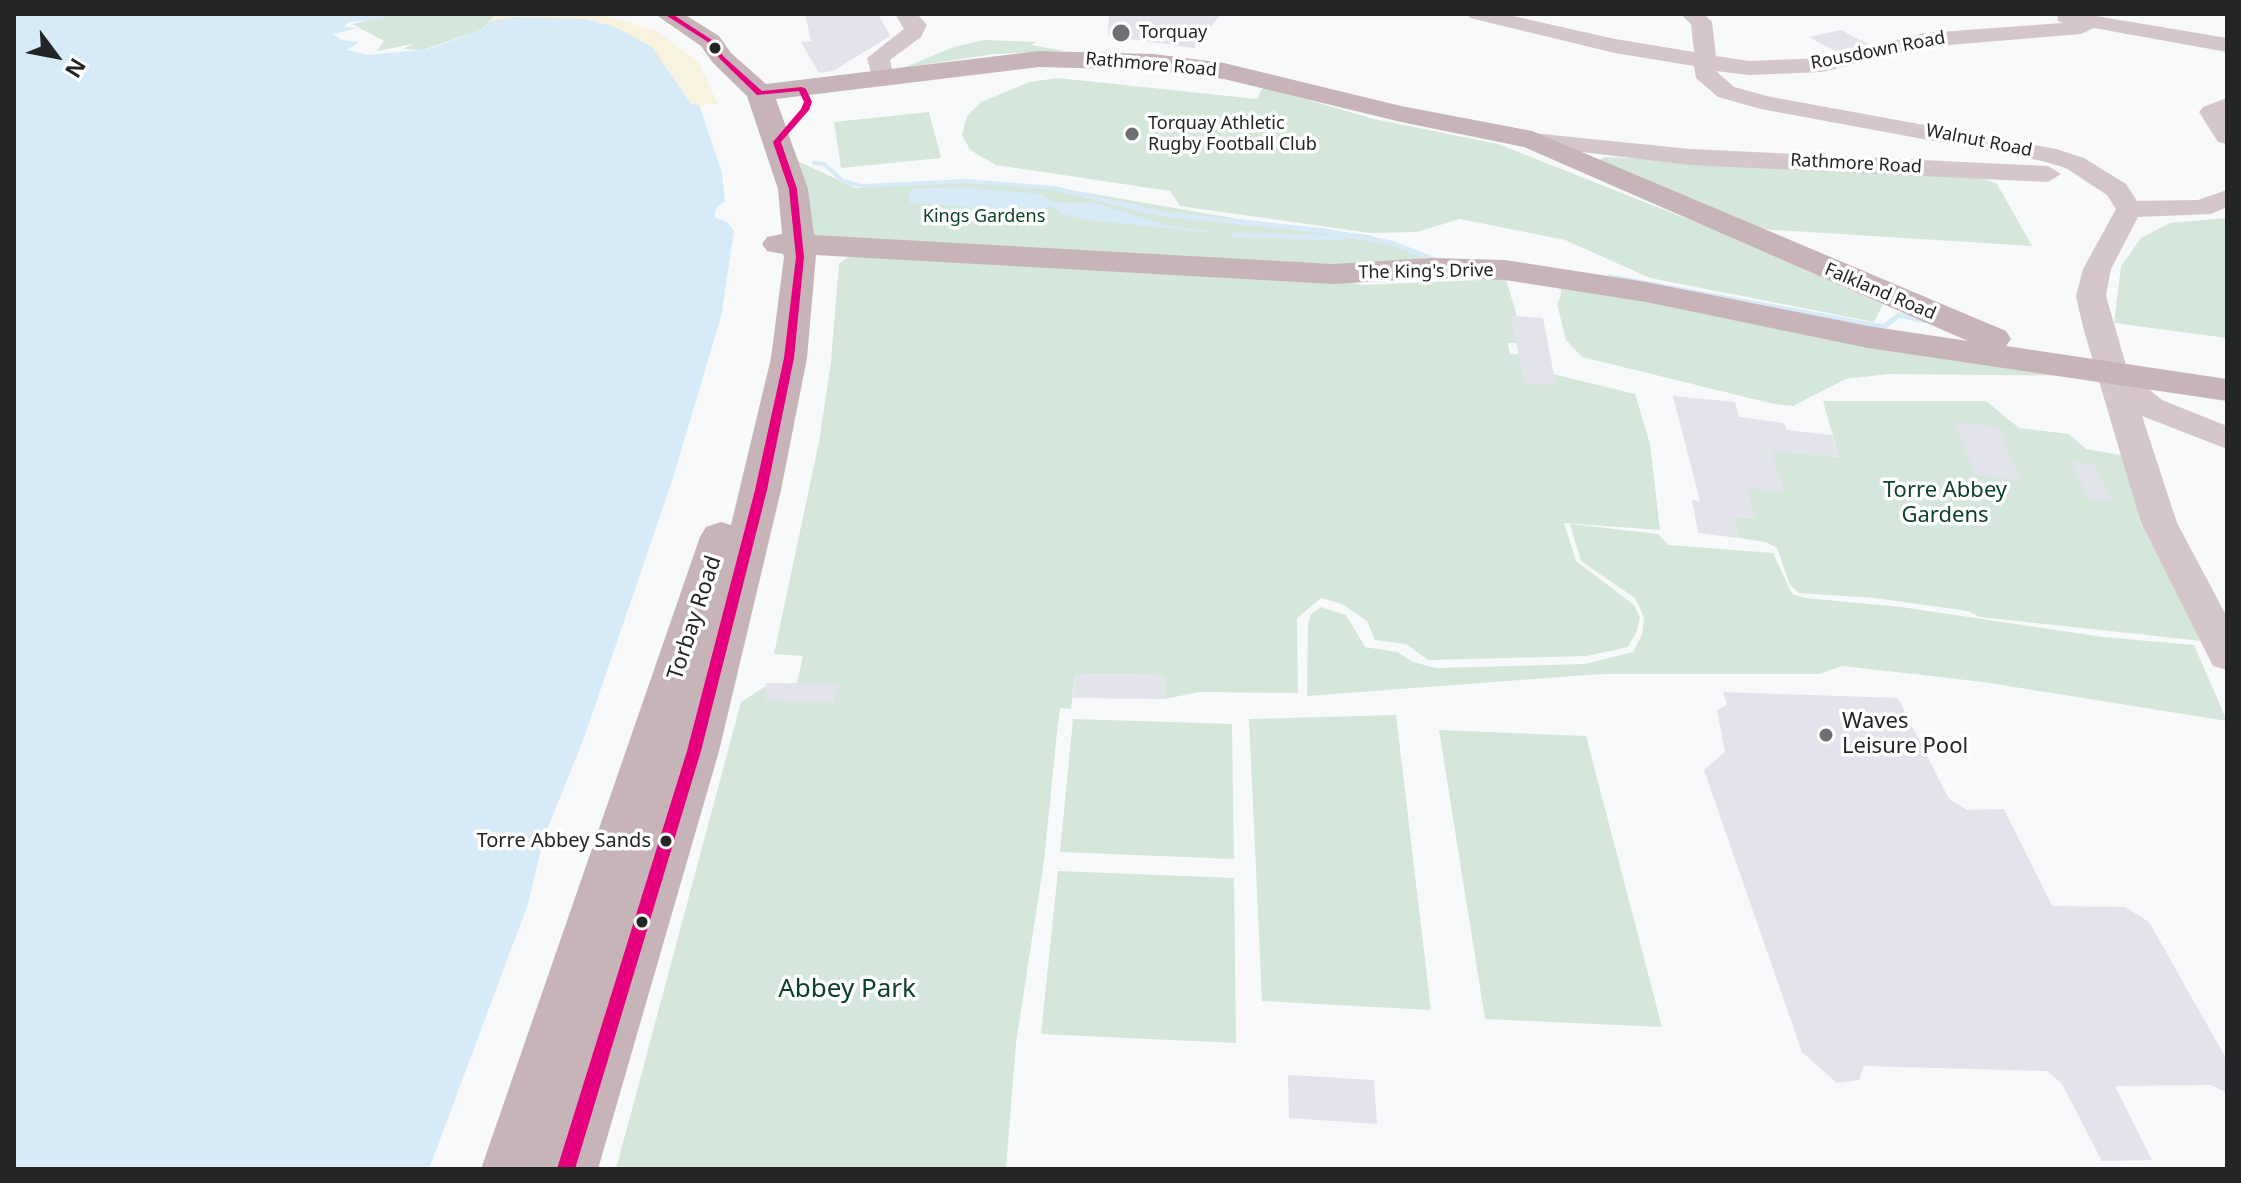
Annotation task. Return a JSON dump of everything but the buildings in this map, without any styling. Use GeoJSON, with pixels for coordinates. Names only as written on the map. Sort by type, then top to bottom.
{"type":"FeatureCollection","features":[{"type":"Feature","properties":{"kind":"main road","name":"Torbay Road"},"geometry":{"type":"LineString","coordinates":[[566,1169],[694,751],[761,490],[789,358],[789,244],[793,189],[777,142],[756,106],[710,41],[667,14]]}},
{"type":"Feature","properties":{"kind":"main road","name":"Rathmore Road"},"geometry":{"type":"LineString","coordinates":[[756,106],[881,78],[1039,59],[1154,62],[1224,71],[1401,114],[1532,140]]}},
{"type":"Feature","properties":{"kind":"main road"},"geometry":{"type":"LineString","coordinates":[[777,142],[805,95]]}},
{"type":"Feature","properties":{"kind":"main road","name":"Torbay Road"},"geometry":{"type":"LineString","coordinates":[[513,1169],[729,511],[770,323],[778,271],[789,244],[772,203],[756,106]]}},
{"type":"Feature","properties":{"kind":"main road","name":"Falkland Road"},"geometry":{"type":"LineString","coordinates":[[1532,140],[1973,331],[2050,361],[2113,376]]}},
{"type":"Feature","properties":{"kind":"main road","name":"The King's Drive"},"geometry":{"type":"LineString","coordinates":[[789,244],[1333,274],[1431,268],[1505,270],[1646,292],[1868,337],[2113,376]]}},
{"type":"Feature","properties":{"kind":"main road"},"geometry":{"type":"LineString","coordinates":[[2113,376],[2227,390]]}},
{"type":"Feature","properties":{"kind":"street"},"geometry":{"type":"LineString","coordinates":[[881,78],[878,58],[913,32],[916,25],[905,14]]}},
{"type":"Feature","properties":{"kind":"street","name":"Rousdown Road"},"geometry":{"type":"LineString","coordinates":[[1477,14],[1705,68],[1822,65],[1922,40],[2081,28],[2089,22]]}},
{"type":"Feature","properties":{"kind":"street"},"geometry":{"type":"LineString","coordinates":[[1691,14],[1701,22],[1705,68]]}},
{"type":"Feature","properties":{"kind":"street"},"geometry":{"type":"LineString","coordinates":[[2047,14],[2089,22],[2160,24],[2227,45]]}},
{"type":"Feature","properties":{"kind":"street","name":"Walnut Road"},"geometry":{"type":"LineString","coordinates":[[1705,68],[1726,92],[1769,104],[2047,154],[2075,163],[2117,190],[2129,209]]}},
{"type":"Feature","properties":{"kind":"street"},"geometry":{"type":"LineString","coordinates":[[2227,105],[2211,112],[2227,137]]}},
{"type":"Feature","properties":{"kind":"street","name":"Rathmore Road"},"geometry":{"type":"LineString","coordinates":[[1532,140],[1613,151],[2100,177]]}},
{"type":"Feature","properties":{"kind":"street","name":"Rathmore Road"},"geometry":{"type":"LineString","coordinates":[[1579,161],[1591,153],[1613,151]]}},
{"type":"Feature","properties":{"kind":"street"},"geometry":{"type":"LineString","coordinates":[[2227,198],[2202,208],[2172,211],[2129,209],[2097,269],[2091,296],[2159,523],[2227,655]]}},
{"type":"Feature","properties":{"kind":"street","name":"Falkland Road"},"geometry":{"type":"LineString","coordinates":[[2113,376],[2150,407],[2227,438]]}},
{"type":"Feature","properties":{"kind":"green space"},"geometry":{"type":"Polygon","coordinates":[[[392,14],[497,14],[481,30],[423,50],[403,49],[413,44],[377,51],[384,41],[352,24],[392,14]]]}},
{"type":"Feature","properties":{"kind":"green space"},"geometry":{"type":"Polygon","coordinates":[[[984,40],[1037,42],[1031,45],[1065,51],[994,54],[903,68],[954,47],[984,40]]]}},
{"type":"Feature","properties":{"kind":"green space"},"geometry":{"type":"Polygon","coordinates":[[[1058,78],[1257,99],[1263,87],[1374,119],[1498,144],[1705,226],[1883,304],[1874,322],[1650,278],[1565,240],[1460,219],[1417,232],[1371,233],[1180,206],[1170,191],[996,165],[970,150],[962,135],[967,116],[981,102],[1029,82],[1058,78]]]}},
{"type":"Feature","properties":{"kind":"green space"},"geometry":{"type":"Polygon","coordinates":[[[929,112],[941,158],[841,168],[834,122],[929,112]]]}},
{"type":"Feature","properties":{"kind":"green space","name":"Kings Gardens"},"geometry":{"type":"Polygon","coordinates":[[[782,154],[856,188],[965,180],[1059,188],[1238,219],[1368,235],[1408,248],[1436,268],[801,244],[782,154]]]}},
{"type":"Feature","properties":{"kind":"green space"},"geometry":{"type":"Polygon","coordinates":[[[1605,157],[1975,175],[1997,184],[2032,246],[1760,229],[1596,162],[1605,157]]]}},
{"type":"Feature","properties":{"kind":"green space"},"geometry":{"type":"Polygon","coordinates":[[[2227,218],[2227,338],[2114,323],[2121,266],[2141,238],[2170,223],[2227,218]]]}},
{"type":"Feature","properties":{"kind":"green space","name":"Abbey Park"},"geometry":{"type":"Polygon","coordinates":[[[856,251],[1344,281],[1361,285],[1506,279],[1517,317],[1517,343],[1508,343],[1510,354],[1519,354],[1553,374],[1635,394],[1650,444],[1660,530],[1564,523],[1576,561],[1634,605],[1640,617],[1637,631],[1628,647],[1587,656],[1428,660],[1406,644],[1375,640],[1367,621],[1342,604],[1321,598],[1297,618],[1298,693],[1199,692],[1165,699],[1164,675],[1075,674],[1071,709],[1060,708],[1044,861],[1016,1043],[1006,1169],[616,1169],[741,702],[766,686],[797,683],[803,656],[774,654],[819,442],[831,362],[839,264],[856,251]]]}},
{"type":"Feature","properties":{"kind":"green space"},"geometry":{"type":"Polygon","coordinates":[[[1560,276],[2113,376],[1888,374],[1846,379],[1793,406],[1774,404],[1582,357],[1566,340],[1557,304],[1561,295],[1560,276]]]}},
{"type":"Feature","properties":{"kind":"green space","name":"Torre Abbey Gardens"},"geometry":{"type":"Polygon","coordinates":[[[1823,401],[1986,401],[2019,428],[2069,434],[2086,449],[2126,456],[2140,522],[2202,641],[1980,617],[1968,611],[1875,598],[1799,593],[1790,585],[1777,548],[1766,542],[1738,538],[1733,516],[1754,518],[1747,488],[1772,450],[1839,457],[1823,401]]]}},
{"type":"Feature","properties":{"kind":"green space"},"geometry":{"type":"Polygon","coordinates":[[[1570,524],[1658,534],[1668,545],[1773,553],[1792,594],[1805,598],[1901,607],[2103,637],[2194,645],[2227,721],[1983,682],[1843,666],[1819,674],[1601,674],[1307,696],[1308,624],[1311,614],[1321,607],[1346,615],[1365,647],[1397,652],[1413,662],[1436,668],[1585,664],[1633,652],[1642,635],[1644,617],[1635,598],[1581,561],[1570,524]]]}},
{"type":"Feature","properties":{"kind":"green space"},"geometry":{"type":"Polygon","coordinates":[[[1396,715],[1431,1010],[1262,1001],[1249,719],[1396,715]]]}},
{"type":"Feature","properties":{"kind":"green space"},"geometry":{"type":"Polygon","coordinates":[[[1073,719],[1232,724],[1234,859],[1060,852],[1073,719]]]}},
{"type":"Feature","properties":{"kind":"green space"},"geometry":{"type":"Polygon","coordinates":[[[1439,730],[1586,736],[1662,1027],[1485,1019],[1439,730]]]}},
{"type":"Feature","properties":{"kind":"green space"},"geometry":{"type":"Polygon","coordinates":[[[1058,871],[1234,878],[1236,1043],[1041,1034],[1058,871]]]}},
{"type":"Feature","properties":{"kind":"sand"},"geometry":{"type":"Polygon","coordinates":[[[601,14],[657,31],[699,63],[718,104],[700,105],[706,125],[490,23],[494,15],[601,14]]]}},
{"type":"Feature","properties":{"kind":"water"},"geometry":{"type":"Polygon","coordinates":[[[14,14],[392,14],[383,19],[348,22],[344,27],[358,28],[333,34],[341,40],[359,42],[347,50],[369,55],[429,49],[481,30],[491,21],[515,17],[586,19],[615,27],[652,47],[691,104],[699,105],[722,173],[725,201],[716,208],[714,217],[727,222],[734,231],[721,317],[672,481],[584,738],[544,837],[528,904],[429,1169],[14,1169],[14,14]]]}},
{"type":"Feature","properties":{"kind":"water"},"geometry":{"type":"Polygon","coordinates":[[[960,187],[1040,194],[1057,203],[1096,203],[1165,225],[1233,235],[1087,220],[1060,213],[1053,206],[1035,212],[910,203],[908,192],[913,189],[960,187]]]}},
{"type":"Feature","properties":{"kind":"waterway"},"geometry":{"type":"LineString","coordinates":[[814,163],[824,164],[843,181],[862,186],[965,181],[1054,188],[1092,197]]}},
{"type":"Feature","properties":{"kind":"waterway"},"geometry":{"type":"LineString","coordinates":[[1083,195],[1163,214],[1325,231],[1392,243],[1435,260]]}},
{"type":"Feature","properties":{"kind":"waterway"},"geometry":{"type":"LineString","coordinates":[[1233,235],[1341,238]]}},
{"type":"Feature","properties":{"kind":"waterway"},"geometry":{"type":"LineString","coordinates":[[1610,277],[1878,326],[1885,326],[1899,315],[1925,321]]}},
{"type":"Feature","properties":{"kind":"transit line"},"geometry":{"type":"LineString","coordinates":[[566,1169],[694,751],[761,490],[789,358],[800,257],[793,189],[777,142],[805,110],[808,102],[802,89],[760,93],[722,58],[710,41],[667,14]]}},
{"type":"Feature","properties":{"kind":"place","name":"Torquay"},"geometry":{"type":"Point","coordinates":[1121,33]}},
{"type":"Feature","properties":{"kind":"place","name":"Torquay Athletic Rugby Football Club"},"geometry":{"type":"Point","coordinates":[1132,134]}},
{"type":"Feature","properties":{"kind":"place","name":"Waves Leisure Pool"},"geometry":{"type":"Point","coordinates":[1826,735]}},
{"type":"Feature","properties":{"kind":"place","name":"Torre Abbey Sands"},"geometry":{"type":"Point","coordinates":[666,841]}}]}
